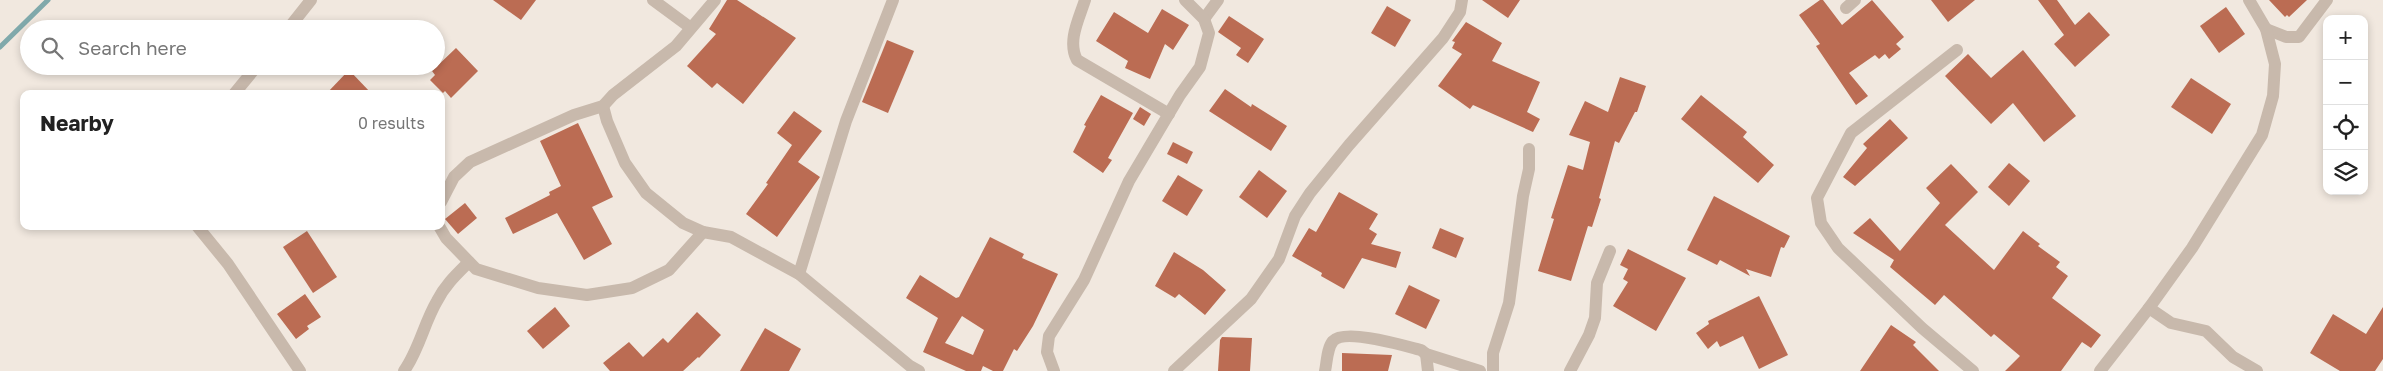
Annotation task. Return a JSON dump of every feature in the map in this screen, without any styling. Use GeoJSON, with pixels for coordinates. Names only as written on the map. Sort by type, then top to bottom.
{"type":"FeatureCollection","features":[{"type":"Feature","properties":{"kind":"street"},"geometry":{"type":"LineString","coordinates":[[295,20],[310,0]]}},
{"type":"Feature","properties":{"kind":"street"},"geometry":{"type":"LineString","coordinates":[[653,0],[691,28]]}},
{"type":"Feature","properties":{"kind":"street"},"geometry":{"type":"LineString","coordinates":[[445,194],[454,177],[470,162],[574,116],[603,106],[613,95],[676,46],[715,0]]}},
{"type":"Feature","properties":{"kind":"street"},"geometry":{"type":"LineString","coordinates":[[799,274],[846,121],[893,0]]}},
{"type":"Feature","properties":{"kind":"street"},"geometry":{"type":"LineString","coordinates":[[1085,0],[1074,35],[1072,51],[1077,60],[1169,114]]}},
{"type":"Feature","properties":{"kind":"street"},"geometry":{"type":"LineString","coordinates":[[1054,371],[1047,352],[1048,336],[1084,280],[1129,181],[1200,67],[1209,34],[1204,19],[1184,0]]}},
{"type":"Feature","properties":{"kind":"street"},"geometry":{"type":"LineString","coordinates":[[1204,19],[1218,0]]}},
{"type":"Feature","properties":{"kind":"street"},"geometry":{"type":"LineString","coordinates":[[1174,371],[1251,298],[1279,258],[1295,216],[1310,193],[1348,145],[1443,38],[1460,12],[1462,0]]}},
{"type":"Feature","properties":{"kind":"street"},"geometry":{"type":"LineString","coordinates":[[2100,371],[2149,308],[2192,248],[2262,135],[2272,96],[2275,64],[2266,29],[2249,0]]}},
{"type":"Feature","properties":{"kind":"street"},"geometry":{"type":"LineString","coordinates":[[2266,29],[2286,37],[2299,37],[2327,0]]}},
{"type":"Feature","properties":{"kind":"street"},"geometry":{"type":"LineString","coordinates":[[1957,50],[1851,133],[1817,198],[1820,223],[1838,248],[1922,328],[1973,371]]}},
{"type":"Feature","properties":{"kind":"street"},"geometry":{"type":"LineString","coordinates":[[237,90],[250,75]]}},
{"type":"Feature","properties":{"kind":"street"},"geometry":{"type":"LineString","coordinates":[[603,106],[607,122],[625,163],[646,193],[683,223],[703,232],[731,238],[799,274],[910,366],[919,371]]}},
{"type":"Feature","properties":{"kind":"street"},"geometry":{"type":"LineString","coordinates":[[1492,371],[1493,354],[1509,303],[1523,196],[1529,169],[1528,149]]}},
{"type":"Feature","properties":{"kind":"street"},"geometry":{"type":"LineString","coordinates":[[200,230],[228,264],[300,371]]}},
{"type":"Feature","properties":{"kind":"street"},"geometry":{"type":"LineString","coordinates":[[442,230],[446,238],[476,269],[538,288],[587,295],[632,288],[669,270],[703,232]]}},
{"type":"Feature","properties":{"kind":"street"},"geometry":{"type":"LineString","coordinates":[[1570,371],[1589,335],[1595,318],[1597,283],[1610,251]]}},
{"type":"Feature","properties":{"kind":"street"},"geometry":{"type":"LineString","coordinates":[[404,371],[411,361],[436,301],[448,282],[469,262]]}},
{"type":"Feature","properties":{"kind":"street"},"geometry":{"type":"LineString","coordinates":[[2149,308],[2171,323],[2206,331],[2233,357],[2257,371]]}},
{"type":"Feature","properties":{"kind":"street"},"geometry":{"type":"LineString","coordinates":[[1325,371],[1329,349],[1333,340],[1341,336],[1379,339],[1421,350],[1426,354],[1480,371]]}},
{"type":"Feature","properties":{"kind":"street"},"geometry":{"type":"LineString","coordinates":[[1426,354],[1428,371]]}},
{"type":"Feature","properties":{"kind":"building"},"geometry":{"type":"Polygon","coordinates":[[[493,0],[536,0],[521,20],[493,0]]]}},
{"type":"Feature","properties":{"kind":"building"},"geometry":{"type":"Polygon","coordinates":[[[727,0],[737,0],[796,38],[743,104],[717,83],[712,88],[687,66],[716,34],[709,29],[727,0]]]}},
{"type":"Feature","properties":{"kind":"building"},"geometry":{"type":"Polygon","coordinates":[[[1482,0],[1520,0],[1508,18],[1482,0]]]}},
{"type":"Feature","properties":{"kind":"building"},"geometry":{"type":"Polygon","coordinates":[[[1820,0],[1823,0],[1842,25],[1872,0],[1904,37],[1896,44],[1901,49],[1889,59],[1885,54],[1879,59],[1875,55],[1849,73],[1868,96],[1856,105],[1816,46],[1820,44],[1799,15],[1820,0]]]}},
{"type":"Feature","properties":{"kind":"building"},"geometry":{"type":"Polygon","coordinates":[[[1931,0],[1975,0],[1948,22],[1931,0]]]}},
{"type":"Feature","properties":{"kind":"building"},"geometry":{"type":"Polygon","coordinates":[[[2038,0],[2057,0],[2075,25],[2089,12],[2110,35],[2075,67],[2054,44],[2064,35],[2038,0]]]}},
{"type":"Feature","properties":{"kind":"building"},"geometry":{"type":"Polygon","coordinates":[[[2269,0],[2307,0],[2289,17],[2287,15],[2285,17],[2269,0]]]}},
{"type":"Feature","properties":{"kind":"building"},"geometry":{"type":"Polygon","coordinates":[[[1387,6],[1411,20],[1395,47],[1371,33],[1387,6]]]}},
{"type":"Feature","properties":{"kind":"building"},"geometry":{"type":"Polygon","coordinates":[[[2226,7],[2245,34],[2219,53],[2200,26],[2226,7]]]}},
{"type":"Feature","properties":{"kind":"building"},"geometry":{"type":"Polygon","coordinates":[[[1162,9],[1189,25],[1173,50],[1165,44],[1150,79],[1125,68],[1128,61],[1096,41],[1114,12],[1148,33],[1162,9]]]}},
{"type":"Feature","properties":{"kind":"building"},"geometry":{"type":"Polygon","coordinates":[[[1229,16],[1264,39],[1248,63],[1236,55],[1241,48],[1218,32],[1229,16]]]}},
{"type":"Feature","properties":{"kind":"building"},"geometry":{"type":"Polygon","coordinates":[[[1466,22],[1502,43],[1492,61],[1540,82],[1527,112],[1540,119],[1533,132],[1473,105],[1470,109],[1438,86],[1462,54],[1452,48],[1455,42],[1452,41],[1466,22]]]}},
{"type":"Feature","properties":{"kind":"building"},"geometry":{"type":"Polygon","coordinates":[[[887,40],[914,51],[888,113],[862,102],[887,40]]]}},
{"type":"Feature","properties":{"kind":"building"},"geometry":{"type":"Polygon","coordinates":[[[456,48],[478,71],[451,98],[445,90],[440,90],[430,80],[435,75],[445,75],[445,59],[456,48]]]}},
{"type":"Feature","properties":{"kind":"building"},"geometry":{"type":"Polygon","coordinates":[[[2023,50],[2076,116],[2044,142],[2013,103],[1991,124],[1945,76],[1968,54],[1991,78],[2023,50]]]}},
{"type":"Feature","properties":{"kind":"building"},"geometry":{"type":"Polygon","coordinates":[[[344,75],[354,75],[368,90],[330,90],[344,75]]]}},
{"type":"Feature","properties":{"kind":"building"},"geometry":{"type":"Polygon","coordinates":[[[1620,77],[1646,86],[1637,112],[1635,112],[1619,143],[1615,141],[1599,198],[1601,199],[1592,227],[1588,226],[1571,281],[1538,271],[1554,219],[1551,218],[1568,165],[1583,170],[1590,142],[1569,135],[1585,101],[1608,112],[1620,77]]]}},
{"type":"Feature","properties":{"kind":"building"},"geometry":{"type":"Polygon","coordinates":[[[2191,78],[2231,104],[2212,134],[2171,107],[2191,78]]]}},
{"type":"Feature","properties":{"kind":"building"},"geometry":{"type":"Polygon","coordinates":[[[1225,89],[1251,107],[1252,104],[1287,126],[1271,151],[1209,111],[1225,89]]]}},
{"type":"Feature","properties":{"kind":"building"},"geometry":{"type":"Polygon","coordinates":[[[1101,95],[1133,113],[1108,158],[1112,160],[1103,173],[1073,152],[1086,126],[1084,125],[1101,95]]]}},
{"type":"Feature","properties":{"kind":"building"},"geometry":{"type":"Polygon","coordinates":[[[1701,95],[1747,132],[1743,137],[1774,165],[1758,183],[1681,119],[1701,95]]]}},
{"type":"Feature","properties":{"kind":"building"},"geometry":{"type":"Polygon","coordinates":[[[1140,107],[1151,114],[1144,126],[1133,119],[1140,107]]]}},
{"type":"Feature","properties":{"kind":"building"},"geometry":{"type":"Polygon","coordinates":[[[794,111],[822,131],[798,162],[820,177],[777,237],[746,214],[768,184],[766,183],[792,145],[777,133],[794,111]]]}},
{"type":"Feature","properties":{"kind":"building"},"geometry":{"type":"Polygon","coordinates":[[[1890,119],[1908,138],[1855,186],[1843,177],[1867,148],[1863,144],[1890,119]]]}},
{"type":"Feature","properties":{"kind":"building"},"geometry":{"type":"Polygon","coordinates":[[[578,123],[613,197],[592,207],[612,244],[584,260],[557,213],[513,234],[505,218],[550,195],[549,192],[561,186],[540,141],[578,123]]]}},
{"type":"Feature","properties":{"kind":"building"},"geometry":{"type":"Polygon","coordinates":[[[1173,142],[1193,152],[1187,164],[1167,154],[1173,142]]]}},
{"type":"Feature","properties":{"kind":"building"},"geometry":{"type":"Polygon","coordinates":[[[2009,163],[2030,181],[2009,206],[1988,187],[2009,163]]]}},
{"type":"Feature","properties":{"kind":"building"},"geometry":{"type":"Polygon","coordinates":[[[1951,164],[1978,192],[1945,225],[1994,270],[2023,231],[2040,244],[2038,246],[2060,262],[2056,267],[2068,276],[2052,298],[2101,335],[2091,348],[2082,342],[2061,371],[2005,371],[2020,356],[1994,334],[1991,337],[1944,295],[1935,305],[1890,267],[1894,260],[1853,233],[1870,218],[1900,251],[1940,203],[1926,188],[1951,164]]]}},
{"type":"Feature","properties":{"kind":"building"},"geometry":{"type":"Polygon","coordinates":[[[1259,170],[1287,191],[1267,218],[1239,197],[1259,170]]]}},
{"type":"Feature","properties":{"kind":"building"},"geometry":{"type":"Polygon","coordinates":[[[1178,175],[1203,190],[1187,216],[1162,201],[1178,175]]]}},
{"type":"Feature","properties":{"kind":"building"},"geometry":{"type":"Polygon","coordinates":[[[1339,192],[1378,214],[1369,229],[1377,234],[1371,244],[1401,252],[1396,268],[1362,258],[1344,289],[1321,276],[1322,273],[1292,256],[1309,228],[1316,232],[1339,192]]]}},
{"type":"Feature","properties":{"kind":"building"},"geometry":{"type":"Polygon","coordinates":[[[1714,196],[1790,236],[1784,248],[1781,247],[1771,277],[1746,269],[1750,276],[1720,260],[1717,265],[1687,250],[1714,196]]]}},
{"type":"Feature","properties":{"kind":"building"},"geometry":{"type":"Polygon","coordinates":[[[465,203],[477,218],[458,234],[445,219],[465,203]]]}},
{"type":"Feature","properties":{"kind":"building"},"geometry":{"type":"Polygon","coordinates":[[[1440,228],[1464,238],[1456,258],[1432,248],[1440,228]]]}},
{"type":"Feature","properties":{"kind":"building"},"geometry":{"type":"Polygon","coordinates":[[[307,231],[337,277],[313,293],[283,247],[307,231]]]}},
{"type":"Feature","properties":{"kind":"building"},"geometry":{"type":"Polygon","coordinates":[[[990,237],[1024,254],[1022,258],[1058,274],[1033,326],[1017,351],[1014,349],[1003,371],[993,371],[983,366],[981,371],[966,371],[923,352],[938,318],[906,298],[920,275],[956,298],[959,297],[990,237]],[[962,316],[945,343],[973,355],[984,330],[962,316]]]}},
{"type":"Feature","properties":{"kind":"building"},"geometry":{"type":"Polygon","coordinates":[[[1628,249],[1686,278],[1656,331],[1613,306],[1628,282],[1623,279],[1628,269],[1620,265],[1628,249]]]}},
{"type":"Feature","properties":{"kind":"building"},"geometry":{"type":"Polygon","coordinates":[[[1174,252],[1203,270],[1226,290],[1205,315],[1179,294],[1175,298],[1155,286],[1174,252]]]}},
{"type":"Feature","properties":{"kind":"building"},"geometry":{"type":"Polygon","coordinates":[[[1409,285],[1440,300],[1426,329],[1395,314],[1409,285]]]}},
{"type":"Feature","properties":{"kind":"building"},"geometry":{"type":"Polygon","coordinates":[[[305,294],[321,317],[307,326],[309,329],[296,339],[277,314],[305,294]]]}},
{"type":"Feature","properties":{"kind":"building"},"geometry":{"type":"Polygon","coordinates":[[[1759,296],[1788,355],[1759,369],[1743,336],[1720,347],[1717,341],[1708,349],[1696,333],[1709,324],[1708,321],[1759,296]]]}},
{"type":"Feature","properties":{"kind":"building"},"geometry":{"type":"Polygon","coordinates":[[[555,307],[570,326],[543,349],[527,331],[555,307]]]}},
{"type":"Feature","properties":{"kind":"building"},"geometry":{"type":"Polygon","coordinates":[[[2383,307],[2383,359],[2375,371],[2340,371],[2310,353],[2333,314],[2366,334],[2383,307]]]}},
{"type":"Feature","properties":{"kind":"building"},"geometry":{"type":"Polygon","coordinates":[[[697,312],[721,335],[699,358],[683,371],[610,371],[603,363],[629,342],[643,357],[663,338],[668,343],[697,312]]]}},
{"type":"Feature","properties":{"kind":"building"},"geometry":{"type":"Polygon","coordinates":[[[1891,325],[1916,342],[1913,345],[1939,371],[1860,371],[1891,325]]]}},
{"type":"Feature","properties":{"kind":"building"},"geometry":{"type":"Polygon","coordinates":[[[765,328],[801,349],[789,371],[740,371],[765,328]]]}},
{"type":"Feature","properties":{"kind":"building"},"geometry":{"type":"Polygon","coordinates":[[[1222,337],[1252,338],[1250,371],[1218,371],[1220,340],[1222,337]]]}},
{"type":"Feature","properties":{"kind":"building"},"geometry":{"type":"Polygon","coordinates":[[[1342,353],[1392,355],[1388,371],[1342,371],[1342,353]]]}},
{"type":"Feature","properties":{"kind":"waterway"},"geometry":{"type":"LineString","coordinates":[[28,20],[48,0]]}},
{"type":"Feature","properties":{"kind":"waterway"},"geometry":{"type":"LineString","coordinates":[[0,47],[20,27]]}}]}
